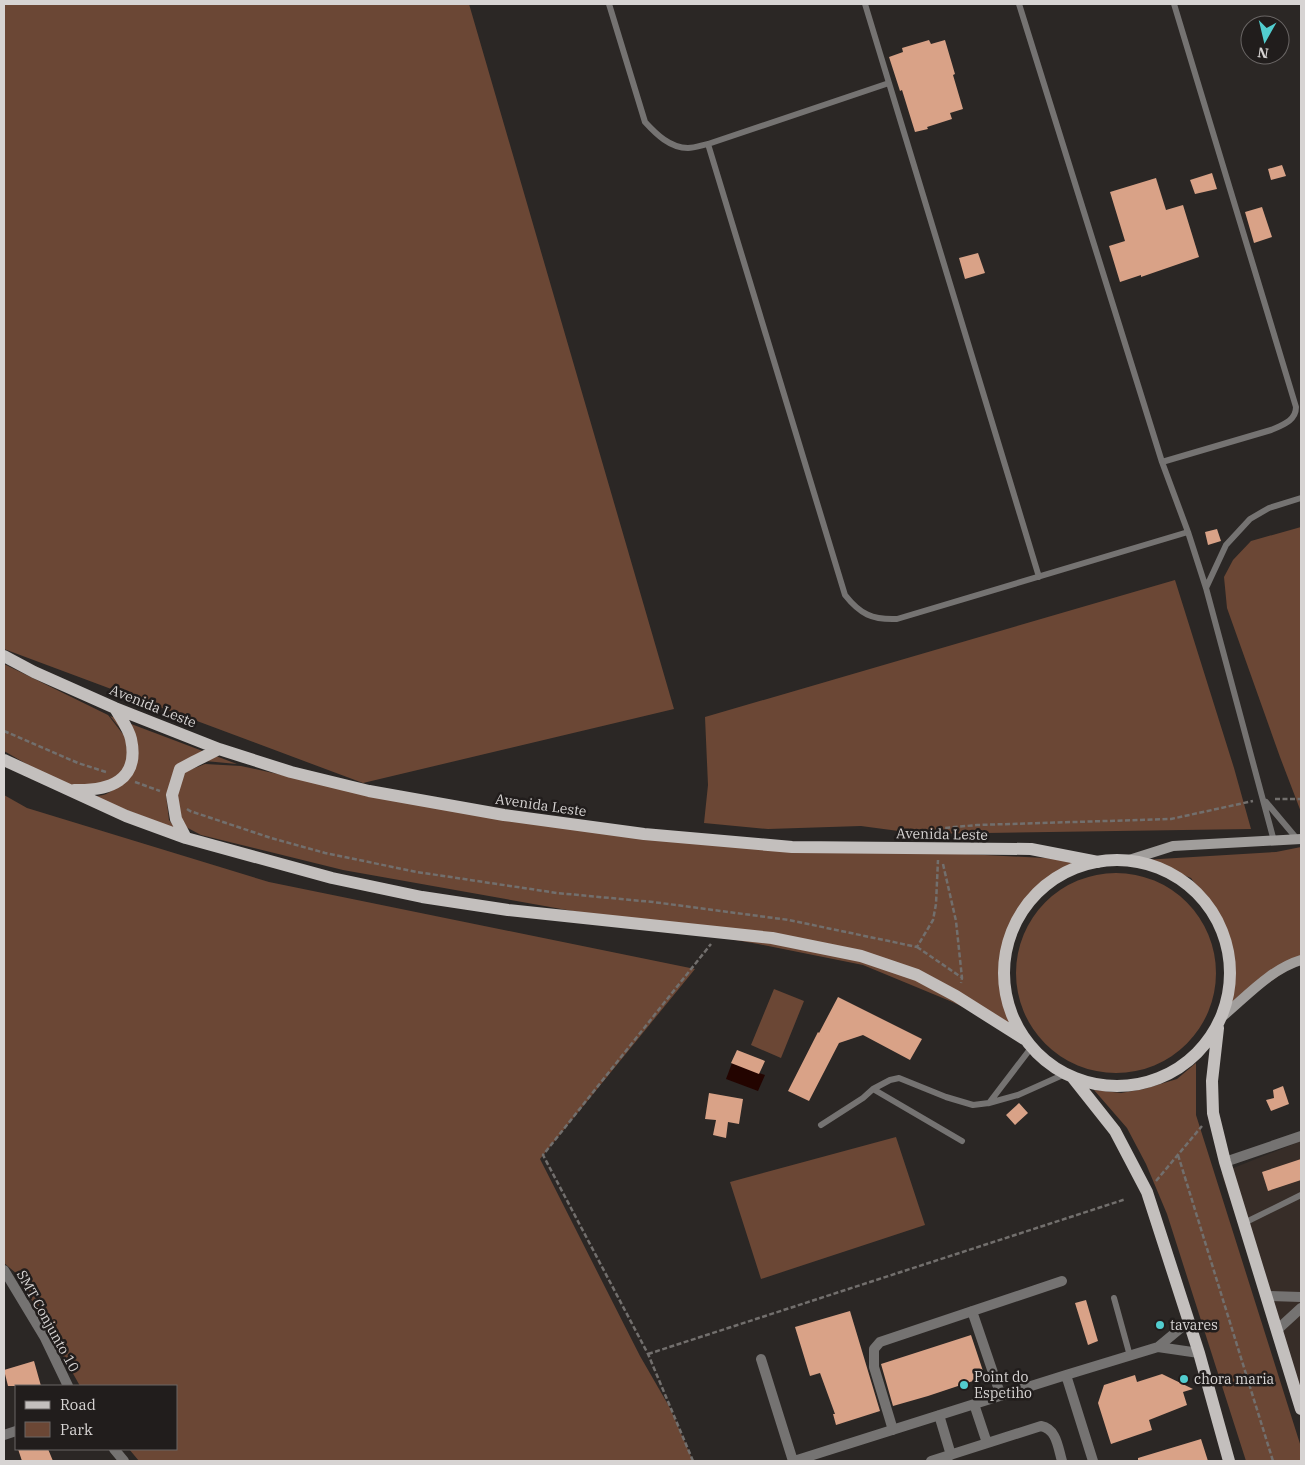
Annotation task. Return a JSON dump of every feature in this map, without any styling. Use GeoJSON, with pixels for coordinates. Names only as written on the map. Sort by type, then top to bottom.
{"type":"FeatureCollection","features":[{"type":"Feature","properties":{"kind":"main road","name":"Avenida Leste"},"geometry":{"type":"LineString","coordinates":[[4,656],[34,672],[115,708],[219,749],[292,772],[369,791],[504,815],[644,834],[792,847],[1031,849],[1098,862]]}},
{"type":"Feature","properties":{"kind":"main road"},"geometry":{"type":"LineString","coordinates":[[67,790],[92,790],[111,786],[124,778],[130,769],[133,758],[131,738],[115,708]]}},
{"type":"Feature","properties":{"kind":"main road"},"geometry":{"type":"LineString","coordinates":[[186,838],[176,819],[172,795],[180,770],[194,760],[219,749]]}},
{"type":"Feature","properties":{"kind":"main road"},"geometry":{"type":"LineString","coordinates":[[4,760],[126,816],[186,838],[332,878],[422,897],[508,910],[772,938],[861,956],[917,975],[948,992],[1028,1043],[1047,1062],[1069,1076],[1106,1086],[1140,1085],[1171,1074],[1198,1053],[1221,1021],[1272,974],[1301,960]]}},
{"type":"Feature","properties":{"kind":"main road"},"geometry":{"type":"LineString","coordinates":[[1129,860],[1173,846],[1299,840]]}},
{"type":"Feature","properties":{"kind":"main road"},"geometry":{"type":"LineString","coordinates":[[1028,1043],[1009,1010],[1003,978],[1007,945],[1016,922],[1019,915],[1040,890],[1067,872],[1098,862],[1129,860],[1163,869],[1193,888],[1215,915],[1229,947],[1231,982],[1221,1021],[1212,1081],[1213,1113],[1225,1162],[1301,1409]]}},
{"type":"Feature","properties":{"kind":"main road"},"geometry":{"type":"LineString","coordinates":[[1069,1076],[1115,1131],[1147,1192],[1199,1353],[1229,1461]]}},
{"type":"Feature","properties":{"kind":"street"},"geometry":{"type":"LineString","coordinates":[[1225,1162],[1301,1136]]}},
{"type":"Feature","properties":{"kind":"street","name":"SMT Conjunto 10"},"geometry":{"type":"LineString","coordinates":[[4,1270],[45,1338],[68,1385]]}},
{"type":"Feature","properties":{"kind":"street"},"geometry":{"type":"LineString","coordinates":[[893,1430],[874,1367],[874,1349],[880,1342],[1062,1281]]}},
{"type":"Feature","properties":{"kind":"street"},"geometry":{"type":"LineString","coordinates":[[1266,1296],[1301,1297]]}},
{"type":"Feature","properties":{"kind":"street"},"geometry":{"type":"LineString","coordinates":[[1277,1330],[1301,1308]]}},
{"type":"Feature","properties":{"kind":"street"},"geometry":{"type":"LineString","coordinates":[[972,1311],[1001,1396]]}},
{"type":"Feature","properties":{"kind":"street"},"geometry":{"type":"LineString","coordinates":[[761,1359],[794,1461],[1158,1347],[1188,1322]]}},
{"type":"Feature","properties":{"kind":"street"},"geometry":{"type":"LineString","coordinates":[[1158,1347],[1199,1353]]}},
{"type":"Feature","properties":{"kind":"street"},"geometry":{"type":"LineString","coordinates":[[1066,1375],[1093,1461]]}},
{"type":"Feature","properties":{"kind":"street"},"geometry":{"type":"LineString","coordinates":[[974,1404],[987,1444]]}},
{"type":"Feature","properties":{"kind":"street"},"geometry":{"type":"LineString","coordinates":[[939,1415],[951,1455]]}},
{"type":"Feature","properties":{"kind":"street"},"geometry":{"type":"LineString","coordinates":[[931,1461],[1041,1426],[1047,1427],[1054,1434],[1062,1461]]}},
{"type":"Feature","properties":{"kind":"street"},"geometry":{"type":"LineString","coordinates":[[115,1450],[124,1461]]}},
{"type":"Feature","properties":{"kind":"lane"},"geometry":{"type":"LineString","coordinates":[[608,4],[645,122],[656,135],[671,144],[688,148],[708,144],[889,83]]}},
{"type":"Feature","properties":{"kind":"lane"},"geometry":{"type":"LineString","coordinates":[[865,4],[1039,577]]}},
{"type":"Feature","properties":{"kind":"lane"},"geometry":{"type":"LineString","coordinates":[[1019,4],[1162,462],[1206,588],[1274,842]]}},
{"type":"Feature","properties":{"kind":"lane"},"geometry":{"type":"LineString","coordinates":[[1162,462],[1271,430],[1286,423],[1296,412],[1291,389],[1174,4]]}},
{"type":"Feature","properties":{"kind":"lane"},"geometry":{"type":"LineString","coordinates":[[708,144],[845,595],[854,606],[867,615],[882,619],[897,619],[1188,532]]}},
{"type":"Feature","properties":{"kind":"lane"},"geometry":{"type":"LineString","coordinates":[[1206,588],[1226,545],[1250,519],[1270,508],[1301,498]]}},
{"type":"Feature","properties":{"kind":"lane"},"geometry":{"type":"LineString","coordinates":[[1263,799],[1299,840]]}},
{"type":"Feature","properties":{"kind":"lane"},"geometry":{"type":"LineString","coordinates":[[989,1103],[1028,1043]]}},
{"type":"Feature","properties":{"kind":"lane"},"geometry":{"type":"LineString","coordinates":[[821,1125],[863,1098],[873,1089],[890,1080],[899,1078],[973,1105],[989,1103],[1018,1095],[1069,1076]]}},
{"type":"Feature","properties":{"kind":"lane"},"geometry":{"type":"LineString","coordinates":[[873,1089],[962,1141]]}},
{"type":"Feature","properties":{"kind":"lane"},"geometry":{"type":"LineString","coordinates":[[1244,1223],[1301,1195]]}},
{"type":"Feature","properties":{"kind":"lane"},"geometry":{"type":"LineString","coordinates":[[1114,1298],[1130,1356]]}},
{"type":"Feature","properties":{"kind":"path"},"geometry":{"type":"LineString","coordinates":[[4,731],[78,763],[172,795],[190,811],[271,838],[344,857],[417,872],[557,893],[653,902],[789,920],[917,947],[962,978]]}},
{"type":"Feature","properties":{"kind":"path"},"geometry":{"type":"LineString","coordinates":[[941,840],[945,828],[977,824],[1171,819],[1263,799],[1301,799]]}},
{"type":"Feature","properties":{"kind":"path"},"geometry":{"type":"LineString","coordinates":[[917,947],[933,920],[936,904],[938,862]]}},
{"type":"Feature","properties":{"kind":"path"},"geometry":{"type":"LineString","coordinates":[[943,864],[956,921],[962,978],[961,986]]}},
{"type":"Feature","properties":{"kind":"path"},"geometry":{"type":"LineString","coordinates":[[693,1461],[648,1354],[543,1154],[720,932]]}},
{"type":"Feature","properties":{"kind":"path"},"geometry":{"type":"LineString","coordinates":[[1147,1192],[1213,1113]]}},
{"type":"Feature","properties":{"kind":"path"},"geometry":{"type":"LineString","coordinates":[[1178,1155],[1273,1461]]}},
{"type":"Feature","properties":{"kind":"path"},"geometry":{"type":"LineString","coordinates":[[648,1354],[1126,1199]]}},
{"type":"Feature","properties":{"kind":"shaded area"},"geometry":{"type":"Polygon","coordinates":[[[732,1063],[765,1075],[758,1091],[726,1079],[732,1063]]]}},
{"type":"Feature","properties":{"kind":"shaded area"},"geometry":{"type":"Polygon","coordinates":[[[1301,1141],[1301,1409],[1221,1173],[1301,1141]]]}},
{"type":"Feature","properties":{"kind":"green space"},"geometry":{"type":"Polygon","coordinates":[[[4,4],[469,4],[674,709],[363,783],[4,649],[4,4]]]}},
{"type":"Feature","properties":{"kind":"green space"},"geometry":{"type":"Polygon","coordinates":[[[1301,527],[1301,812],[1227,608],[1224,577],[1233,560],[1251,541],[1301,527]]]}},
{"type":"Feature","properties":{"kind":"green space"},"geometry":{"type":"Polygon","coordinates":[[[1175,580],[1234,768],[1251,829],[921,834],[861,826],[768,829],[704,823],[708,785],[705,717],[1175,580]]]}},
{"type":"Feature","properties":{"kind":"green space"},"geometry":{"type":"Polygon","coordinates":[[[4,664],[108,715],[126,738],[129,769],[112,790],[70,789],[4,751],[4,664]]]}},
{"type":"Feature","properties":{"kind":"green space"},"geometry":{"type":"Polygon","coordinates":[[[110,716],[237,764],[205,761],[180,771],[166,795],[169,820],[176,829],[90,796],[104,795],[114,789],[130,769],[128,738],[110,716]]]}},
{"type":"Feature","properties":{"kind":"green space"},"geometry":{"type":"Polygon","coordinates":[[[205,764],[241,766],[359,792],[644,837],[1082,860],[1085,862],[1050,880],[1025,905],[1008,936],[1002,972],[1007,1006],[1020,1033],[950,1001],[863,965],[758,944],[343,870],[201,835],[171,819],[182,773],[205,764]]]}},
{"type":"Feature","properties":{"kind":"green space"},"geometry":{"type":"Polygon","coordinates":[[[4,795],[27,808],[269,882],[695,969],[540,1159],[640,1356],[670,1408],[693,1461],[139,1461],[130,1450],[178,1450],[178,1385],[79,1385],[17,1274],[4,1263],[4,795]]]}},
{"type":"Feature","properties":{"kind":"green space"},"geometry":{"type":"Polygon","coordinates":[[[1301,847],[1301,963],[1295,965],[1228,1010],[1235,964],[1221,920],[1191,878],[1143,860],[1276,852],[1301,847]]]}},
{"type":"Feature","properties":{"kind":"green space"},"geometry":{"type":"Polygon","coordinates":[[[1116,873],[1135,875],[1163,885],[1179,896],[1193,910],[1208,935],[1214,954],[1216,973],[1214,992],[1204,1020],[1193,1036],[1179,1050],[1154,1065],[1135,1071],[1116,1073],[1097,1071],[1069,1061],[1053,1050],[1039,1036],[1024,1011],[1018,992],[1016,973],[1018,954],[1028,926],[1039,910],[1053,896],[1078,881],[1097,875],[1116,873]]]}},
{"type":"Feature","properties":{"kind":"green space"},"geometry":{"type":"Polygon","coordinates":[[[774,989],[804,1001],[781,1058],[751,1045],[774,989]]]}},
{"type":"Feature","properties":{"kind":"green space"},"geometry":{"type":"Polygon","coordinates":[[[1196,1063],[1196,1115],[1301,1447],[1301,1461],[1246,1461],[1167,1214],[1146,1164],[1127,1128],[1094,1090],[1121,1093],[1144,1089],[1177,1079],[1196,1063]]]}},
{"type":"Feature","properties":{"kind":"green space"},"geometry":{"type":"Polygon","coordinates":[[[896,1137],[925,1225],[761,1279],[730,1182],[896,1137]]]}},
{"type":"Feature","properties":{"kind":"building"},"geometry":{"type":"Polygon","coordinates":[[[929,40],[931,44],[945,40],[963,109],[950,113],[952,119],[915,132],[889,57],[903,52],[902,48],[929,40]]]}},
{"type":"Feature","properties":{"kind":"building"},"geometry":{"type":"Polygon","coordinates":[[[1282,165],[1286,176],[1271,180],[1268,169],[1282,165]]]}},
{"type":"Feature","properties":{"kind":"building"},"geometry":{"type":"Polygon","coordinates":[[[1212,173],[1217,189],[1195,194],[1190,180],[1212,173]]]}},
{"type":"Feature","properties":{"kind":"building"},"geometry":{"type":"Polygon","coordinates":[[[1156,178],[1166,210],[1183,205],[1199,257],[1141,277],[1141,275],[1120,282],[1109,246],[1125,241],[1110,192],[1156,178]]]}},
{"type":"Feature","properties":{"kind":"building"},"geometry":{"type":"Polygon","coordinates":[[[1262,207],[1272,237],[1254,243],[1245,212],[1262,207]]]}},
{"type":"Feature","properties":{"kind":"building"},"geometry":{"type":"Polygon","coordinates":[[[978,253],[985,273],[965,279],[959,258],[978,253]]]}},
{"type":"Feature","properties":{"kind":"building"},"geometry":{"type":"Polygon","coordinates":[[[1217,529],[1221,541],[1208,545],[1205,532],[1217,529]]]}},
{"type":"Feature","properties":{"kind":"building"},"geometry":{"type":"Polygon","coordinates":[[[838,997],[922,1039],[910,1060],[863,1035],[839,1043],[809,1101],[788,1091],[838,997]]]}},
{"type":"Feature","properties":{"kind":"building"},"geometry":{"type":"Polygon","coordinates":[[[737,1050],[765,1061],[759,1074],[731,1063],[737,1050]]]}},
{"type":"Feature","properties":{"kind":"building"},"geometry":{"type":"Polygon","coordinates":[[[1283,1086],[1289,1104],[1271,1111],[1266,1100],[1274,1098],[1273,1090],[1283,1086]]]}},
{"type":"Feature","properties":{"kind":"building"},"geometry":{"type":"Polygon","coordinates":[[[709,1093],[743,1099],[739,1124],[728,1122],[726,1138],[713,1135],[716,1120],[705,1119],[709,1093]]]}},
{"type":"Feature","properties":{"kind":"building"},"geometry":{"type":"Polygon","coordinates":[[[1019,1103],[1028,1113],[1015,1125],[1006,1115],[1019,1103]]]}},
{"type":"Feature","properties":{"kind":"building"},"geometry":{"type":"Polygon","coordinates":[[[1301,1159],[1301,1180],[1268,1191],[1262,1172],[1301,1159]]]}},
{"type":"Feature","properties":{"kind":"building"},"geometry":{"type":"Polygon","coordinates":[[[1086,1300],[1098,1341],[1088,1345],[1075,1303],[1086,1300]]]}},
{"type":"Feature","properties":{"kind":"building"},"geometry":{"type":"Polygon","coordinates":[[[850,1311],[880,1411],[836,1425],[833,1414],[835,1414],[820,1373],[810,1376],[795,1327],[850,1311]]]}},
{"type":"Feature","properties":{"kind":"building"},"geometry":{"type":"Polygon","coordinates":[[[971,1335],[985,1377],[893,1406],[881,1364],[971,1335]]]}},
{"type":"Feature","properties":{"kind":"building"},"geometry":{"type":"Polygon","coordinates":[[[34,1361],[41,1385],[8,1386],[4,1370],[34,1361]]]}},
{"type":"Feature","properties":{"kind":"building"},"geometry":{"type":"Polygon","coordinates":[[[1162,1374],[1193,1389],[1183,1392],[1187,1405],[1149,1420],[1152,1430],[1111,1444],[1098,1403],[1104,1385],[1135,1375],[1137,1382],[1162,1374]]]}},
{"type":"Feature","properties":{"kind":"building"},"geometry":{"type":"Polygon","coordinates":[[[1201,1439],[1208,1461],[1138,1461],[1138,1458],[1201,1439]]]}},
{"type":"Feature","properties":{"kind":"building"},"geometry":{"type":"Polygon","coordinates":[[[18,1450],[48,1450],[53,1461],[22,1461],[18,1450]]]}},
{"type":"Feature","properties":{"kind":"place","name":"tavares"},"geometry":{"type":"Point","coordinates":[1160,1325]}},
{"type":"Feature","properties":{"kind":"place","name":"chora maria"},"geometry":{"type":"Point","coordinates":[1184,1379]}},
{"type":"Feature","properties":{"kind":"place","name":"Point do Espetiho"},"geometry":{"type":"Point","coordinates":[964,1385]}}]}
